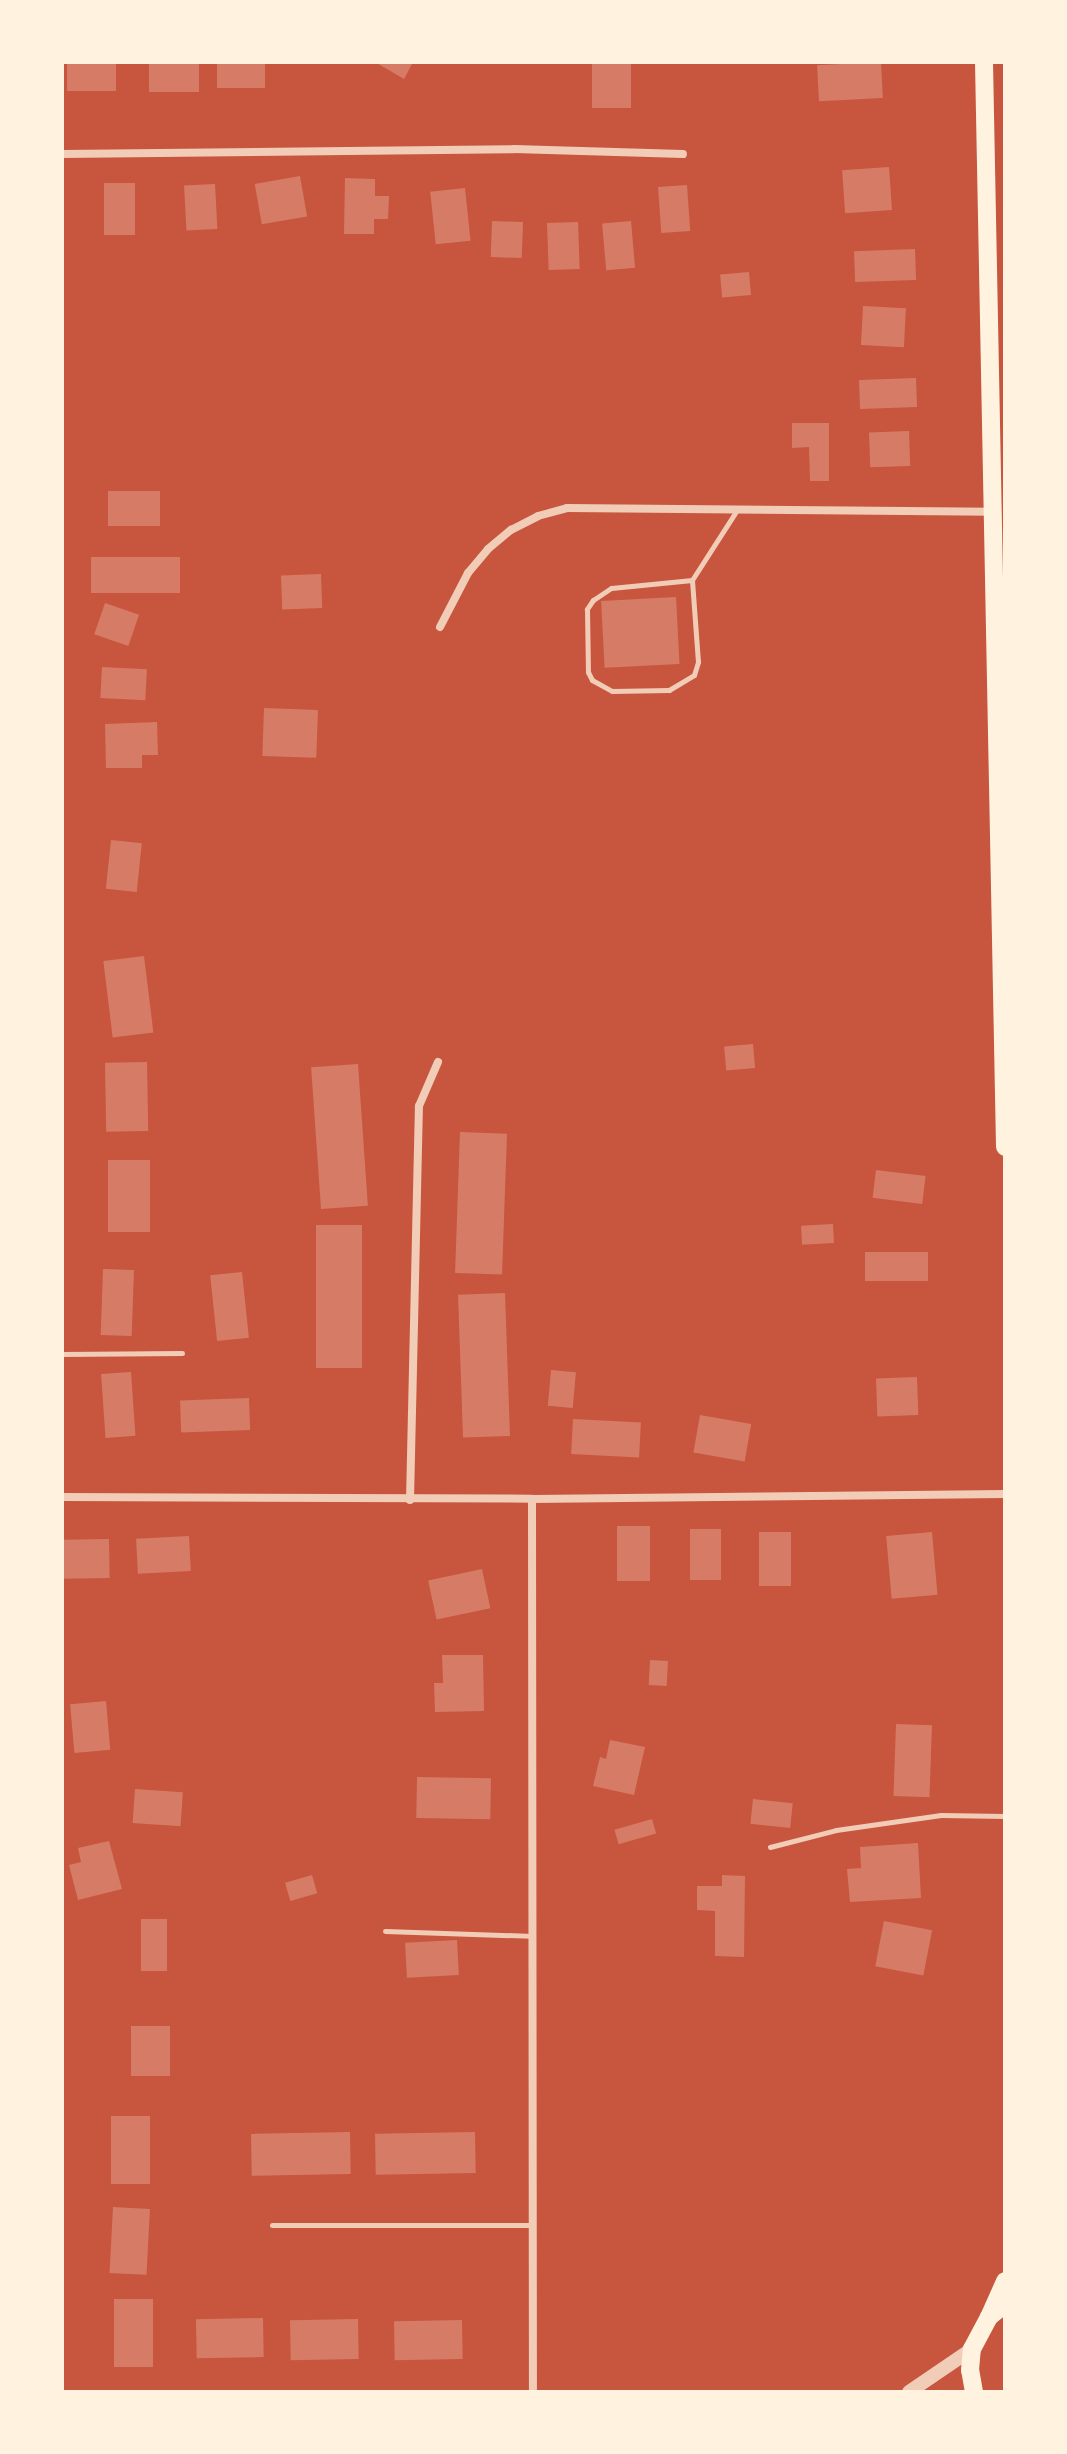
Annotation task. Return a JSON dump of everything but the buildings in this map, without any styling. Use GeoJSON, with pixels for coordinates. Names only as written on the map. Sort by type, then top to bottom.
{"type":"FeatureCollection","features":[{"type":"Feature","properties":{"kind":"main road"},"geometry":{"type":"LineString","coordinates":[[984,62],[992,512],[1000,602],[1005,1147]]}},
{"type":"Feature","properties":{"kind":"main road"},"geometry":{"type":"LineString","coordinates":[[974,2392],[970,2370],[972,2349],[1005,2281]]}},
{"type":"Feature","properties":{"kind":"main road"},"geometry":{"type":"LineString","coordinates":[[989,2317],[1005,2304]]}},
{"type":"Feature","properties":{"kind":"street"},"geometry":{"type":"LineString","coordinates":[[62,154],[514,149],[683,154]]}},
{"type":"Feature","properties":{"kind":"street"},"geometry":{"type":"LineString","coordinates":[[440,627],[468,573],[488,549],[511,530],[538,516],[567,508],[992,512]]}},
{"type":"Feature","properties":{"kind":"street"},"geometry":{"type":"LineString","coordinates":[[410,1500],[419,1106],[438,1062]]}},
{"type":"Feature","properties":{"kind":"street"},"geometry":{"type":"LineString","coordinates":[[62,1497],[410,1500],[1005,1494]]}},
{"type":"Feature","properties":{"kind":"street"},"geometry":{"type":"LineString","coordinates":[[532,1499],[533,2392]]}},
{"type":"Feature","properties":{"kind":"street"},"geometry":{"type":"LineString","coordinates":[[909,2392],[972,2349]]}},
{"type":"Feature","properties":{"kind":"lane"},"geometry":{"type":"LineString","coordinates":[[692,580],[611,588],[593,600],[587,609],[588,672],[592,680],[612,691],[669,690],[694,675],[698,662],[692,580],[738,509]]}},
{"type":"Feature","properties":{"kind":"lane"},"geometry":{"type":"LineString","coordinates":[[62,1354],[182,1353]]}},
{"type":"Feature","properties":{"kind":"lane"},"geometry":{"type":"LineString","coordinates":[[770,1847],[836,1830],[941,1815],[1005,1816]]}},
{"type":"Feature","properties":{"kind":"lane"},"geometry":{"type":"LineString","coordinates":[[385,1931],[532,1936]]}},
{"type":"Feature","properties":{"kind":"lane"},"geometry":{"type":"LineString","coordinates":[[272,2225],[534,2225]]}}]}
